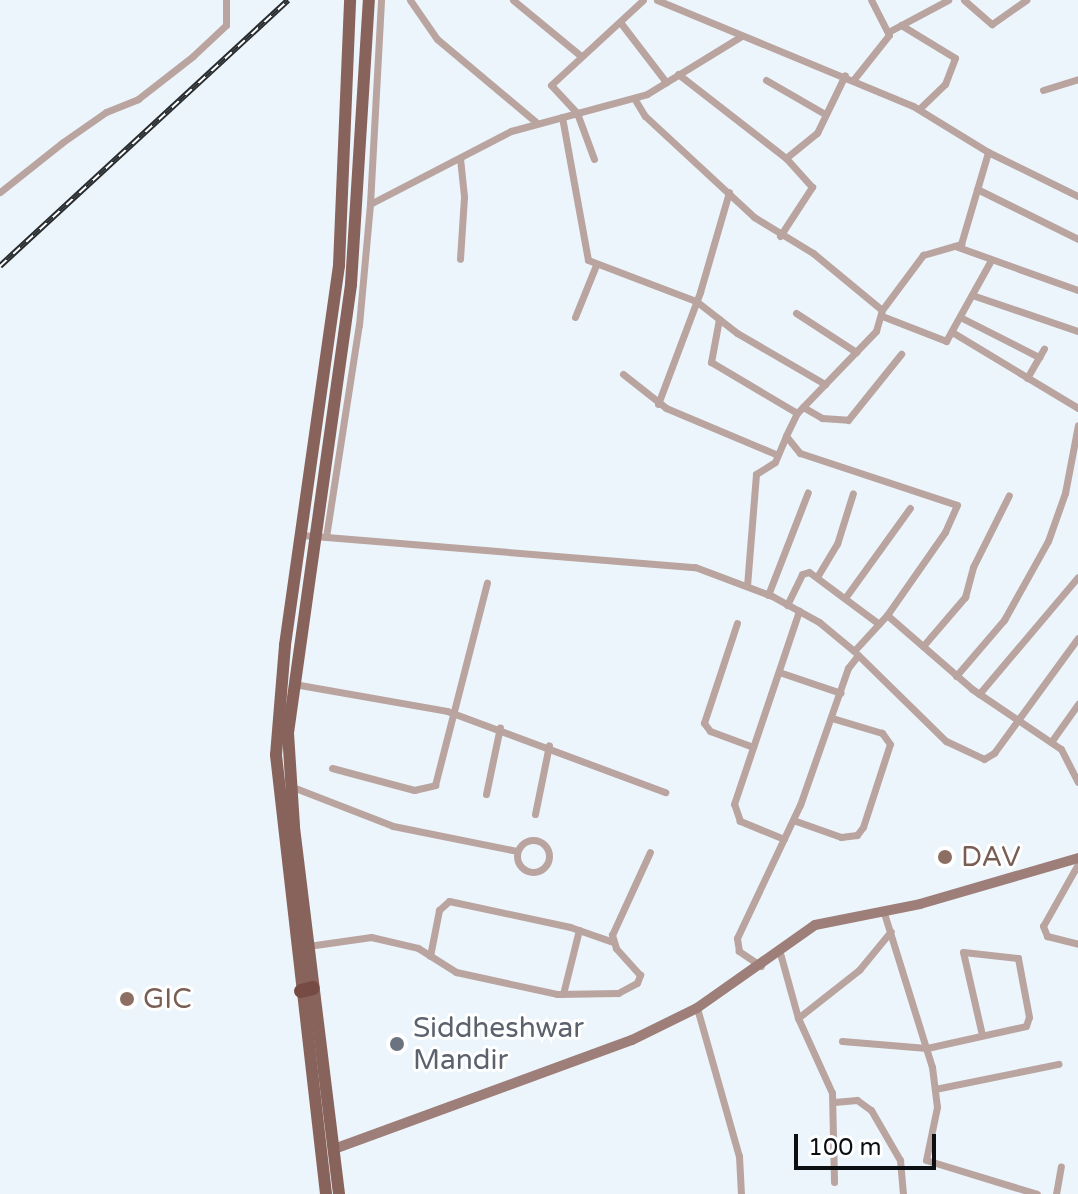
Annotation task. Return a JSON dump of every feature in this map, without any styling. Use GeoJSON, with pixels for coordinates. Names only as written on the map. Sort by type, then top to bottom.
{"type":"FeatureCollection","features":[{"type":"Feature","properties":{"kind":"main road"},"geometry":{"type":"LineString","coordinates":[[326,1194],[307,990],[308,946],[290,786],[288,733],[321,537],[314,510],[339,265],[350,0]]}},
{"type":"Feature","properties":{"kind":"main road"},"geometry":{"type":"LineString","coordinates":[[339,1194],[307,990],[276,755],[279,695],[302,535],[314,510],[351,284],[369,0]]}},
{"type":"Feature","properties":{"kind":"street"},"geometry":{"type":"LineString","coordinates":[[0,192],[73,134],[113,108],[138,99],[193,56],[226,25],[226,0]]}},
{"type":"Feature","properties":{"kind":"street"},"geometry":{"type":"LineString","coordinates":[[321,537],[351,391],[370,204],[381,0]]}},
{"type":"Feature","properties":{"kind":"street"},"geometry":{"type":"LineString","coordinates":[[410,0],[437,39],[537,123]]}},
{"type":"Feature","properties":{"kind":"street"},"geometry":{"type":"LineString","coordinates":[[513,0],[581,56]]}},
{"type":"Feature","properties":{"kind":"street"},"geometry":{"type":"LineString","coordinates":[[594,159],[577,113],[551,85],[643,0]]}},
{"type":"Feature","properties":{"kind":"street"},"geometry":{"type":"LineString","coordinates":[[657,0],[740,37],[845,75],[919,109],[988,152],[1078,196]]}},
{"type":"Feature","properties":{"kind":"street"},"geometry":{"type":"LineString","coordinates":[[871,0],[890,31]]}},
{"type":"Feature","properties":{"kind":"street"},"geometry":{"type":"LineString","coordinates":[[876,8],[883,0]]}},
{"type":"Feature","properties":{"kind":"street"},"geometry":{"type":"LineString","coordinates":[[854,79],[890,31],[948,0]]}},
{"type":"Feature","properties":{"kind":"street"},"geometry":{"type":"LineString","coordinates":[[964,0],[992,24],[1026,0]]}},
{"type":"Feature","properties":{"kind":"street"},"geometry":{"type":"LineString","coordinates":[[620,22],[666,82]]}},
{"type":"Feature","properties":{"kind":"street"},"geometry":{"type":"LineString","coordinates":[[901,25],[955,58],[945,84],[919,109]]}},
{"type":"Feature","properties":{"kind":"street"},"geometry":{"type":"LineString","coordinates":[[370,204],[537,123],[634,98],[740,37]]}},
{"type":"Feature","properties":{"kind":"street"},"geometry":{"type":"LineString","coordinates":[[678,74],[810,179],[812,187],[780,236]]}},
{"type":"Feature","properties":{"kind":"street"},"geometry":{"type":"LineString","coordinates":[[786,158],[814,137],[845,75]]}},
{"type":"Feature","properties":{"kind":"street"},"geometry":{"type":"LineString","coordinates":[[1043,90],[1078,79]]}},
{"type":"Feature","properties":{"kind":"street"},"geometry":{"type":"LineString","coordinates":[[766,80],[825,114]]}},
{"type":"Feature","properties":{"kind":"street"},"geometry":{"type":"LineString","coordinates":[[634,98],[645,116],[780,236],[813,253],[882,313],[939,341],[946,341],[952,332],[991,260]]}},
{"type":"Feature","properties":{"kind":"street"},"geometry":{"type":"LineString","coordinates":[[562,117],[583,249],[596,265],[696,301],[719,319],[825,384]]}},
{"type":"Feature","properties":{"kind":"street"},"geometry":{"type":"LineString","coordinates":[[747,586],[756,474],[778,455],[800,410],[856,352],[923,255],[961,244],[988,152]]}},
{"type":"Feature","properties":{"kind":"street"},"geometry":{"type":"LineString","coordinates":[[460,158],[464,197],[460,259]]}},
{"type":"Feature","properties":{"kind":"street"},"geometry":{"type":"LineString","coordinates":[[977,189],[1078,239]]}},
{"type":"Feature","properties":{"kind":"street"},"geometry":{"type":"LineString","coordinates":[[658,404],[696,301],[729,192]]}},
{"type":"Feature","properties":{"kind":"street"},"geometry":{"type":"LineString","coordinates":[[955,246],[1078,290]]}},
{"type":"Feature","properties":{"kind":"street"},"geometry":{"type":"LineString","coordinates":[[575,317],[596,265]]}},
{"type":"Feature","properties":{"kind":"street"},"geometry":{"type":"LineString","coordinates":[[972,295],[1078,331]]}},
{"type":"Feature","properties":{"kind":"street"},"geometry":{"type":"LineString","coordinates":[[796,313],[856,352]]}},
{"type":"Feature","properties":{"kind":"street"},"geometry":{"type":"LineString","coordinates":[[960,317],[1039,357]]}},
{"type":"Feature","properties":{"kind":"street"},"geometry":{"type":"LineString","coordinates":[[719,319],[711,362],[800,410],[822,418],[848,420],[901,354]]}},
{"type":"Feature","properties":{"kind":"street"},"geometry":{"type":"LineString","coordinates":[[952,332],[1078,408]]}},
{"type":"Feature","properties":{"kind":"street"},"geometry":{"type":"LineString","coordinates":[[1027,378],[1044,348]]}},
{"type":"Feature","properties":{"kind":"street"},"geometry":{"type":"LineString","coordinates":[[623,374],[658,404],[778,455]]}},
{"type":"Feature","properties":{"kind":"street"},"geometry":{"type":"LineString","coordinates":[[956,676],[1004,620],[1048,541],[1065,493],[1078,425]]}},
{"type":"Feature","properties":{"kind":"street"},"geometry":{"type":"LineString","coordinates":[[761,966],[735,943],[793,820],[849,664],[945,532],[957,505],[800,453],[786,436]]}},
{"type":"Feature","properties":{"kind":"street"},"geometry":{"type":"LineString","coordinates":[[768,595],[808,492]]}},
{"type":"Feature","properties":{"kind":"street"},"geometry":{"type":"LineString","coordinates":[[817,577],[837,544],[853,493]]}},
{"type":"Feature","properties":{"kind":"street"},"geometry":{"type":"LineString","coordinates":[[923,646],[965,597],[969,575],[1009,495]]}},
{"type":"Feature","properties":{"kind":"street"},"geometry":{"type":"LineString","coordinates":[[845,598],[910,508]]}},
{"type":"Feature","properties":{"kind":"street"},"geometry":{"type":"LineString","coordinates":[[302,535],[673,565],[747,586],[799,611],[856,653],[934,731],[967,755],[990,757],[1078,638]]}},
{"type":"Feature","properties":{"kind":"street"},"geometry":{"type":"LineString","coordinates":[[787,605],[802,574],[817,577],[879,624]]}},
{"type":"Feature","properties":{"kind":"street"},"geometry":{"type":"LineString","coordinates":[[979,694],[1078,577]]}},
{"type":"Feature","properties":{"kind":"street"},"geometry":{"type":"LineString","coordinates":[[332,768],[414,790],[430,788],[440,775],[487,583]]}},
{"type":"Feature","properties":{"kind":"street"},"geometry":{"type":"LineString","coordinates":[[784,839],[735,817],[734,804],[799,611]]}},
{"type":"Feature","properties":{"kind":"street"},"geometry":{"type":"LineString","coordinates":[[887,615],[979,694],[1051,742],[1078,779]]}},
{"type":"Feature","properties":{"kind":"street"},"geometry":{"type":"LineString","coordinates":[[737,623],[704,723],[710,731],[753,747]]}},
{"type":"Feature","properties":{"kind":"street"},"geometry":{"type":"LineString","coordinates":[[779,672],[841,693]]}},
{"type":"Feature","properties":{"kind":"street"},"geometry":{"type":"LineString","coordinates":[[294,684],[456,713],[549,745],[665,792]]}},
{"type":"Feature","properties":{"kind":"street"},"geometry":{"type":"LineString","coordinates":[[1051,742],[1078,704]]}},
{"type":"Feature","properties":{"kind":"street"},"geometry":{"type":"LineString","coordinates":[[793,820],[841,837],[857,835],[863,827],[890,744],[882,733],[832,718]]}},
{"type":"Feature","properties":{"kind":"street"},"geometry":{"type":"LineString","coordinates":[[486,794],[500,727]]}},
{"type":"Feature","properties":{"kind":"street"},"geometry":{"type":"LineString","coordinates":[[535,814],[549,745]]}},
{"type":"Feature","properties":{"kind":"street"},"geometry":{"type":"LineString","coordinates":[[290,786],[393,826],[517,851]]}},
{"type":"Feature","properties":{"kind":"street"},"geometry":{"type":"LineString","coordinates":[[528,840],[538,841],[547,847],[548,862],[530,873],[517,862],[517,851],[528,840]]}},
{"type":"Feature","properties":{"kind":"street"},"geometry":{"type":"LineString","coordinates":[[613,942],[614,928],[650,852]]}},
{"type":"Feature","properties":{"kind":"street"},"geometry":{"type":"LineString","coordinates":[[334,1149],[616,1047],[697,1008],[780,953],[815,925],[884,913],[1078,858]]}},
{"type":"Feature","properties":{"kind":"street"},"geometry":{"type":"LineString","coordinates":[[1078,864],[1043,926],[1047,936],[1078,944]]}},
{"type":"Feature","properties":{"kind":"street"},"geometry":{"type":"LineString","coordinates":[[308,946],[371,937],[418,948],[430,956],[456,972],[563,994],[603,995],[637,983],[638,970],[613,942],[579,930],[449,901],[439,910],[430,956]]}},
{"type":"Feature","properties":{"kind":"street"},"geometry":{"type":"LineString","coordinates":[[884,913],[927,1048],[935,1089],[926,1160],[1037,1194]]}},
{"type":"Feature","properties":{"kind":"street"},"geometry":{"type":"LineString","coordinates":[[563,994],[579,930]]}},
{"type":"Feature","properties":{"kind":"street"},"geometry":{"type":"LineString","coordinates":[[798,1018],[859,970],[891,931]]}},
{"type":"Feature","properties":{"kind":"street"},"geometry":{"type":"LineString","coordinates":[[842,1041],[927,1048],[982,1035],[1029,1023],[1018,958],[963,952],[982,1035]]}},
{"type":"Feature","properties":{"kind":"street"},"geometry":{"type":"LineString","coordinates":[[780,953],[798,1018],[834,1102],[834,1182]]}},
{"type":"Feature","properties":{"kind":"street"},"geometry":{"type":"LineString","coordinates":[[697,1008],[739,1156],[741,1194]]}},
{"type":"Feature","properties":{"kind":"street"},"geometry":{"type":"LineString","coordinates":[[935,1089],[1058,1064]]}},
{"type":"Feature","properties":{"kind":"street"},"geometry":{"type":"LineString","coordinates":[[834,1102],[857,1100],[871,1110],[902,1164],[903,1194]]}},
{"type":"Feature","properties":{"kind":"street"},"geometry":{"type":"LineString","coordinates":[[1056,1194],[1061,1166]]}},
{"type":"Feature","properties":{"kind":"railway"},"geometry":{"type":"LineString","coordinates":[[0,266],[288,0]]}},
{"type":"Feature","properties":{"kind":"place","name":"DAV"},"geometry":{"type":"Point","coordinates":[945,857]}},
{"type":"Feature","properties":{"kind":"place","name":"GIC"},"geometry":{"type":"Point","coordinates":[127,999]}},
{"type":"Feature","properties":{"kind":"place","name":"Siddheshwar Mandir"},"geometry":{"type":"Point","coordinates":[397,1044]}}]}
